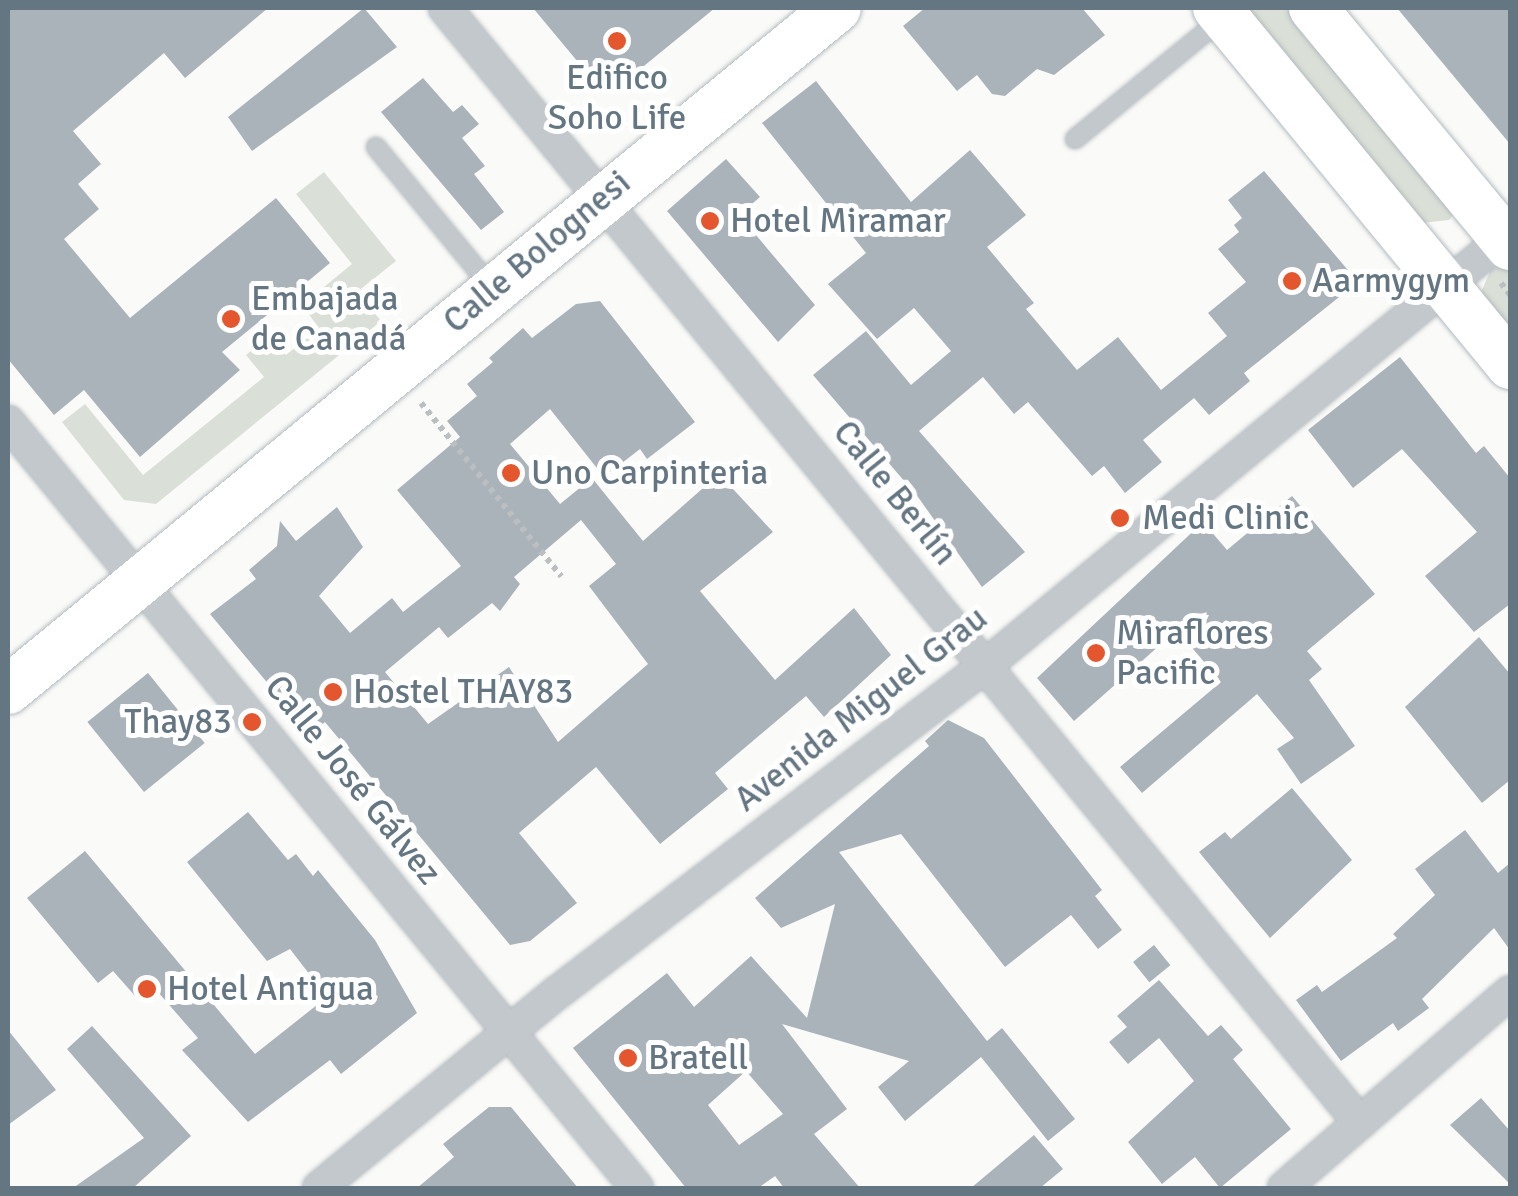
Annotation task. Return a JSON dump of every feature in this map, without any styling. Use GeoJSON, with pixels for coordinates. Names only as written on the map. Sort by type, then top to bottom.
{"type":"FeatureCollection","features":[{"type":"Feature","properties":{"kind":"main road","name":"Calle Bolognesi"},"geometry":{"type":"LineString","coordinates":[[8,690],[837,8]]}},
{"type":"Feature","properties":{"kind":"main road"},"geometry":{"type":"LineString","coordinates":[[1313,8],[1507,251]]}},
{"type":"Feature","properties":{"kind":"main road"},"geometry":{"type":"LineString","coordinates":[[1220,12],[1510,365]]}},
{"type":"Feature","properties":{"kind":"street","name":"Calle Berlín"},"geometry":{"type":"LineString","coordinates":[[445,8],[1360,1123]]}},
{"type":"Feature","properties":{"kind":"street","name":"Avenida Miguel Grau"},"geometry":{"type":"LineString","coordinates":[[319,1188],[508,1032],[985,666],[1445,285],[1507,251]]}},
{"type":"Feature","properties":{"kind":"street","name":"Calle José Gálvez"},"geometry":{"type":"LineString","coordinates":[[8,422],[637,1188]]}},
{"type":"Feature","properties":{"kind":"street"},"geometry":{"type":"LineString","coordinates":[[1284,1188],[1510,992]]}},
{"type":"Feature","properties":{"kind":"lane"},"geometry":{"type":"LineString","coordinates":[[1075,139],[1220,12]]}},
{"type":"Feature","properties":{"kind":"lane"},"geometry":{"type":"LineString","coordinates":[[376,147],[493,289]]}},
{"type":"Feature","properties":{"kind":"path"},"geometry":{"type":"LineString","coordinates":[[1507,251],[1510,295]]}},
{"type":"Feature","properties":{"kind":"path"},"geometry":{"type":"LineString","coordinates":[[395,371],[560,576]]}},
{"type":"Feature","properties":{"kind":"shaded area"},"geometry":{"type":"Polygon","coordinates":[[[1245,8],[1305,8],[1458,209],[1449,220],[1422,223],[1245,8]]]}},
{"type":"Feature","properties":{"kind":"shaded area"},"geometry":{"type":"Polygon","coordinates":[[[324,172],[396,261],[357,292],[381,321],[156,504],[124,500],[62,422],[85,404],[143,475],[264,377],[246,355],[269,336],[286,355],[319,328],[302,305],[352,264],[296,194],[324,172]]]}},
{"type":"Feature","properties":{"kind":"shaded area"},"geometry":{"type":"Polygon","coordinates":[[[1510,263],[1510,332],[1480,295],[1491,269],[1510,263]]]}},
{"type":"Feature","properties":{"kind":"building"},"geometry":{"type":"Polygon","coordinates":[[[8,8],[268,8],[185,78],[164,53],[73,131],[101,164],[78,184],[99,209],[64,239],[130,318],[276,198],[330,263],[222,352],[240,370],[140,457],[84,390],[54,415],[8,359],[8,8]]]}},
{"type":"Feature","properties":{"kind":"building"},"geometry":{"type":"Polygon","coordinates":[[[364,8],[397,47],[252,151],[228,117],[364,8]]]}},
{"type":"Feature","properties":{"kind":"building","name":"Edifico Soho Life"},"geometry":{"type":"Polygon","coordinates":[[[533,8],[715,8],[612,92],[594,69],[588,74],[533,8]]]}},
{"type":"Feature","properties":{"kind":"building"},"geometry":{"type":"Polygon","coordinates":[[[925,8],[1082,8],[1105,35],[1054,75],[1037,69],[1005,96],[992,94],[977,75],[957,91],[903,26],[925,8]]]}},
{"type":"Feature","properties":{"kind":"building"},"geometry":{"type":"Polygon","coordinates":[[[1397,8],[1510,8],[1510,144],[1397,8]]]}},
{"type":"Feature","properties":{"kind":"building"},"geometry":{"type":"Polygon","coordinates":[[[423,78],[453,112],[462,105],[479,124],[462,138],[485,166],[474,174],[504,212],[481,230],[381,112],[423,78]]]}},
{"type":"Feature","properties":{"kind":"building"},"geometry":{"type":"Polygon","coordinates":[[[816,81],[911,202],[970,150],[1026,215],[987,247],[1034,303],[1026,309],[1077,370],[1118,337],[1161,390],[1227,336],[1208,313],[1246,282],[1218,249],[1239,232],[1234,225],[1242,218],[1228,200],[1264,171],[1358,282],[1244,373],[1250,381],[1209,415],[1194,398],[1143,440],[1162,462],[1125,493],[1104,466],[1092,476],[1028,402],[1014,414],[983,377],[919,431],[1025,552],[982,587],[918,497],[813,375],[866,331],[911,385],[951,351],[914,308],[877,339],[828,284],[866,253],[762,123],[816,81]]]}},
{"type":"Feature","properties":{"kind":"building"},"geometry":{"type":"Polygon","coordinates":[[[726,159],[760,197],[739,215],[815,305],[778,342],[667,211],[726,159]]]}},
{"type":"Feature","properties":{"kind":"building"},"geometry":{"type":"Polygon","coordinates":[[[600,301],[695,422],[647,459],[640,449],[604,477],[550,409],[510,444],[560,504],[592,478],[643,541],[719,474],[773,532],[700,591],[775,680],[854,608],[891,655],[824,717],[806,696],[715,773],[728,789],[660,844],[596,767],[519,833],[577,903],[530,941],[510,945],[325,722],[310,734],[210,614],[256,579],[249,570],[277,546],[280,521],[296,541],[337,507],[363,547],[319,596],[350,633],[392,598],[403,612],[461,566],[397,490],[460,437],[447,421],[477,396],[467,384],[493,362],[489,358],[523,328],[532,338],[576,304],[600,301]],[[581,520],[514,577],[520,584],[500,611],[492,603],[448,638],[439,627],[385,672],[428,724],[509,667],[558,742],[648,664],[589,586],[616,564],[581,520]]]}},
{"type":"Feature","properties":{"kind":"building"},"geometry":{"type":"Polygon","coordinates":[[[1400,357],[1476,453],[1484,446],[1510,478],[1510,604],[1474,632],[1425,576],[1477,532],[1402,449],[1353,488],[1308,430],[1400,357]]]}},
{"type":"Feature","properties":{"kind":"building"},"geometry":{"type":"Polygon","coordinates":[[[1292,496],[1375,594],[1307,651],[1322,669],[1309,680],[1355,746],[1301,784],[1277,749],[1294,738],[1257,694],[1142,793],[1120,767],[1221,682],[1177,630],[1074,721],[1037,678],[1203,522],[1227,550],[1292,496]]]}},
{"type":"Feature","properties":{"kind":"building"},"geometry":{"type":"Polygon","coordinates":[[[1479,637],[1510,674],[1510,780],[1482,803],[1405,707],[1479,637]]]}},
{"type":"Feature","properties":{"kind":"building"},"geometry":{"type":"Polygon","coordinates":[[[148,673],[205,743],[144,792],[87,722],[148,673]]]}},
{"type":"Feature","properties":{"kind":"building"},"geometry":{"type":"Polygon","coordinates":[[[948,720],[984,738],[1102,890],[1095,896],[1122,930],[1098,949],[1071,915],[1005,967],[901,834],[839,852],[987,1041],[1002,1028],[1075,1119],[1048,1141],[981,1057],[905,1121],[878,1087],[909,1061],[782,1024],[847,1109],[814,1134],[860,1188],[784,1188],[775,1176],[758,1188],[686,1188],[573,1048],[667,973],[694,1007],[751,956],[807,1018],[835,904],[781,928],[755,898],[929,746],[925,741],[948,720]],[[746,1071],[708,1105],[739,1145],[783,1114],[746,1071]]]}},
{"type":"Feature","properties":{"kind":"building"},"geometry":{"type":"Polygon","coordinates":[[[1292,788],[1352,860],[1270,938],[1199,852],[1225,832],[1231,839],[1292,788]]]}},
{"type":"Feature","properties":{"kind":"building"},"geometry":{"type":"Polygon","coordinates":[[[248,812],[288,860],[296,854],[313,876],[318,870],[375,940],[417,1013],[341,1074],[330,1060],[248,1122],[182,1050],[198,1038],[151,984],[136,997],[113,971],[98,983],[27,898],[85,851],[255,1054],[327,997],[290,949],[267,961],[187,862],[248,812]]]}},
{"type":"Feature","properties":{"kind":"building"},"geometry":{"type":"Polygon","coordinates":[[[1465,830],[1498,873],[1510,863],[1510,950],[1494,928],[1422,999],[1429,1008],[1398,1031],[1393,1023],[1341,1061],[1296,1000],[1317,985],[1322,992],[1397,938],[1393,934],[1435,895],[1415,869],[1465,830]]]}},
{"type":"Feature","properties":{"kind":"building"},"geometry":{"type":"Polygon","coordinates":[[[1154,945],[1170,965],[1149,982],[1133,962],[1154,945]]]}},
{"type":"Feature","properties":{"kind":"building"},"geometry":{"type":"Polygon","coordinates":[[[1159,980],[1208,1036],[1221,1025],[1243,1050],[1233,1059],[1291,1129],[1220,1188],[1195,1157],[1162,1184],[1128,1142],[1194,1081],[1159,1038],[1128,1064],[1109,1042],[1127,1027],[1117,1016],[1159,980]]]}},
{"type":"Feature","properties":{"kind":"building"},"geometry":{"type":"Polygon","coordinates":[[[92,1026],[191,1136],[133,1188],[73,1188],[144,1138],[67,1049],[92,1026]]]}},
{"type":"Feature","properties":{"kind":"building"},"geometry":{"type":"Polygon","coordinates":[[[8,1030],[56,1090],[8,1125],[8,1030]]]}},
{"type":"Feature","properties":{"kind":"building"},"geometry":{"type":"Polygon","coordinates":[[[1481,1098],[1510,1131],[1510,1184],[1450,1125],[1481,1098]]]}},
{"type":"Feature","properties":{"kind":"building"},"geometry":{"type":"Polygon","coordinates":[[[489,1107],[511,1107],[578,1188],[417,1188],[454,1157],[443,1144],[489,1107]]]}},
{"type":"Feature","properties":{"kind":"building"},"geometry":{"type":"Polygon","coordinates":[[[1034,1135],[1063,1169],[1040,1188],[971,1188],[1034,1135]]]}},
{"type":"Feature","properties":{"kind":"place","name":"Edifico Soho Life"},"geometry":{"type":"Point","coordinates":[617,41]}},
{"type":"Feature","properties":{"kind":"place","name":"Hotel Miramar"},"geometry":{"type":"Point","coordinates":[710,221]}},
{"type":"Feature","properties":{"kind":"place","name":"Aarmygym"},"geometry":{"type":"Point","coordinates":[1292,281]}},
{"type":"Feature","properties":{"kind":"place","name":"Embajada de Canadá"},"geometry":{"type":"Point","coordinates":[231,319]}},
{"type":"Feature","properties":{"kind":"place","name":"Uno Carpinteria"},"geometry":{"type":"Point","coordinates":[511,473]}},
{"type":"Feature","properties":{"kind":"place","name":"Medi Clinic"},"geometry":{"type":"Point","coordinates":[1120,518]}},
{"type":"Feature","properties":{"kind":"place","name":"Miraflores Pacific"},"geometry":{"type":"Point","coordinates":[1096,653]}},
{"type":"Feature","properties":{"kind":"place","name":"Hostel THAY83"},"geometry":{"type":"Point","coordinates":[333,692]}},
{"type":"Feature","properties":{"kind":"place","name":"Thay83"},"geometry":{"type":"Point","coordinates":[252,722]}},
{"type":"Feature","properties":{"kind":"place","name":"Hotel Antigua"},"geometry":{"type":"Point","coordinates":[147,989]}},
{"type":"Feature","properties":{"kind":"place","name":"Bratell"},"geometry":{"type":"Point","coordinates":[628,1058]}}]}
